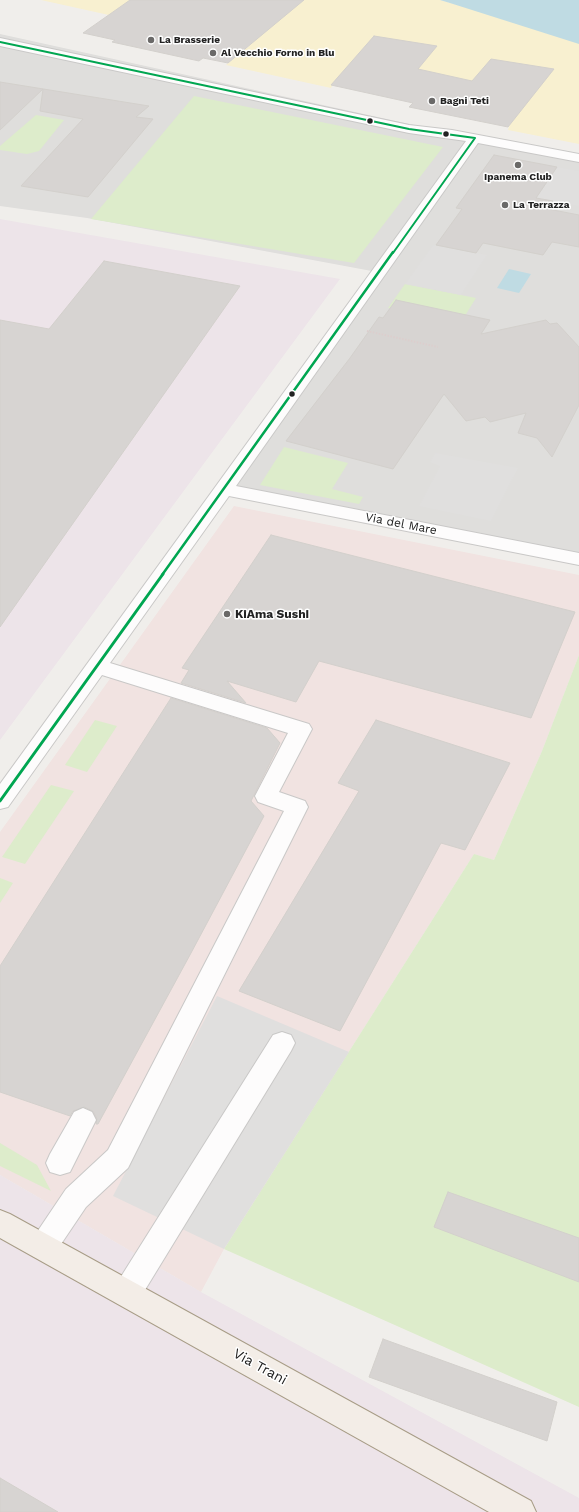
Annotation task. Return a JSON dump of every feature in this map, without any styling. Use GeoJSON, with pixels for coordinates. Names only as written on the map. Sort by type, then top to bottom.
{"type":"FeatureCollection","features":[{"type":"Feature","properties":{"kind":"main road","name":"Via Trani"},"geometry":{"type":"LineString","coordinates":[[0,1223],[520,1512]]}},
{"type":"Feature","properties":{"kind":"street"},"geometry":{"type":"LineString","coordinates":[[0,34],[39,46],[409,129],[452,134],[579,158]]}},
{"type":"Feature","properties":{"kind":"street"},"geometry":{"type":"LineString","coordinates":[[0,42],[39,46]]}},
{"type":"Feature","properties":{"kind":"street"},"geometry":{"type":"LineString","coordinates":[[0,801],[475,138]]}},
{"type":"Feature","properties":{"kind":"street","name":"Via del Mare"},"geometry":{"type":"LineString","coordinates":[[224,489],[579,559]]}},
{"type":"Feature","properties":{"kind":"street"},"geometry":{"type":"LineString","coordinates":[[43,1247],[76,1198],[118,1159],[297,807],[266,796],[301,729],[97,666]]}},
{"type":"Feature","properties":{"kind":"street"},"geometry":{"type":"LineString","coordinates":[[127,1293],[282,1043]]}},
{"type":"Feature","properties":{"kind":"street"},"geometry":{"type":"LineString","coordinates":[[60,1163],[83,1120]]}},
{"type":"Feature","properties":{"kind":"path"},"geometry":{"type":"LineString","coordinates":[[367,331],[438,347]]}},
{"type":"Feature","properties":{"kind":"shaded area"},"geometry":{"type":"Polygon","coordinates":[[[0,34],[473,138],[579,157],[579,557],[223,489],[377,272],[87,218],[0,206],[0,34]]]}},
{"type":"Feature","properties":{"kind":"shaded area"},"geometry":{"type":"Polygon","coordinates":[[[557,167],[579,171],[579,206],[536,198],[557,167]]]}},
{"type":"Feature","properties":{"kind":"shaded area"},"geometry":{"type":"Polygon","coordinates":[[[0,219],[340,279],[0,740],[0,219]]]}},
{"type":"Feature","properties":{"kind":"shaded area"},"geometry":{"type":"Polygon","coordinates":[[[433,245],[487,255],[461,295],[405,284],[433,245]]]}},
{"type":"Feature","properties":{"kind":"shaded area"},"geometry":{"type":"Polygon","coordinates":[[[435,453],[518,468],[491,521],[419,506],[440,466],[430,462],[435,453]]]}},
{"type":"Feature","properties":{"kind":"shaded area"},"geometry":{"type":"Polygon","coordinates":[[[234,506],[579,575],[579,655],[542,751],[494,860],[474,854],[224,1249],[201,1292],[0,1175],[0,832],[234,506]]]}},
{"type":"Feature","properties":{"kind":"shaded area"},"geometry":{"type":"Polygon","coordinates":[[[217,996],[349,1052],[224,1249],[113,1196],[217,996]]]}},
{"type":"Feature","properties":{"kind":"shaded area"},"geometry":{"type":"Polygon","coordinates":[[[0,1175],[201,1292],[579,1498],[579,1512],[0,1512],[0,1175]]]}},
{"type":"Feature","properties":{"kind":"green space"},"geometry":{"type":"Polygon","coordinates":[[[194,96],[443,147],[354,263],[91,219],[194,96]]]}},
{"type":"Feature","properties":{"kind":"green space"},"geometry":{"type":"Polygon","coordinates":[[[36,115],[64,120],[39,151],[27,154],[0,150],[0,146],[36,115]]]}},
{"type":"Feature","properties":{"kind":"green space"},"geometry":{"type":"Polygon","coordinates":[[[405,284],[476,298],[463,319],[388,308],[405,284]]]}},
{"type":"Feature","properties":{"kind":"green space"},"geometry":{"type":"Polygon","coordinates":[[[284,447],[348,463],[332,489],[363,497],[359,504],[260,485],[284,447]]]}},
{"type":"Feature","properties":{"kind":"green space"},"geometry":{"type":"Polygon","coordinates":[[[579,655],[579,1407],[224,1249],[474,854],[494,860],[542,751],[579,655]]]}},
{"type":"Feature","properties":{"kind":"green space"},"geometry":{"type":"Polygon","coordinates":[[[95,720],[117,726],[87,772],[65,765],[95,720]]]}},
{"type":"Feature","properties":{"kind":"green space"},"geometry":{"type":"Polygon","coordinates":[[[51,785],[74,791],[25,864],[2,857],[51,785]]]}},
{"type":"Feature","properties":{"kind":"green space"},"geometry":{"type":"Polygon","coordinates":[[[0,878],[13,883],[0,903],[0,878]]]}},
{"type":"Feature","properties":{"kind":"green space"},"geometry":{"type":"Polygon","coordinates":[[[0,1143],[37,1165],[51,1191],[0,1166],[0,1143]]]}},
{"type":"Feature","properties":{"kind":"sand"},"geometry":{"type":"Polygon","coordinates":[[[41,0],[440,0],[579,40],[579,144],[508,130],[510,123],[335,80],[331,88],[226,65],[249,46],[41,0]]]}},
{"type":"Feature","properties":{"kind":"water"},"geometry":{"type":"Polygon","coordinates":[[[440,0],[579,0],[579,44],[450,3],[440,0]]]}},
{"type":"Feature","properties":{"kind":"water"},"geometry":{"type":"Polygon","coordinates":[[[509,269],[531,274],[519,293],[497,288],[509,269]]]}},
{"type":"Feature","properties":{"kind":"building"},"geometry":{"type":"Polygon","coordinates":[[[130,0],[304,0],[228,63],[203,58],[199,61],[112,42],[115,40],[83,33],[130,0]]]}},
{"type":"Feature","properties":{"kind":"building"},"geometry":{"type":"Polygon","coordinates":[[[374,36],[437,46],[418,69],[472,81],[491,59],[554,69],[508,127],[409,107],[413,103],[331,85],[374,36]]]}},
{"type":"Feature","properties":{"kind":"building"},"geometry":{"type":"Polygon","coordinates":[[[0,82],[149,106],[136,117],[153,119],[88,197],[21,186],[83,119],[40,111],[43,89],[0,130],[0,82]]]}},
{"type":"Feature","properties":{"kind":"building","name":"La Terrazza"},"geometry":{"type":"Polygon","coordinates":[[[494,155],[557,167],[536,198],[553,201],[548,209],[579,215],[579,247],[552,242],[543,255],[483,243],[476,253],[436,245],[462,209],[456,208],[494,155]]]}},
{"type":"Feature","properties":{"kind":"building"},"geometry":{"type":"Polygon","coordinates":[[[104,261],[240,286],[0,627],[0,320],[49,329],[104,261]]]}},
{"type":"Feature","properties":{"kind":"building"},"geometry":{"type":"Polygon","coordinates":[[[396,300],[490,320],[481,334],[546,320],[550,324],[557,323],[579,347],[579,405],[552,457],[537,438],[518,433],[526,413],[490,422],[485,417],[466,421],[444,394],[393,469],[286,441],[350,358],[379,317],[383,318],[396,300]]]}},
{"type":"Feature","properties":{"kind":"building"},"geometry":{"type":"Polygon","coordinates":[[[271,535],[575,612],[531,718],[319,661],[296,702],[227,681],[246,703],[181,683],[189,670],[182,668],[271,535]]]}},
{"type":"Feature","properties":{"kind":"building"},"geometry":{"type":"Polygon","coordinates":[[[171,698],[267,728],[280,743],[251,801],[264,816],[98,1124],[96,1124],[97,1119],[93,1111],[84,1107],[73,1111],[70,1116],[0,1092],[0,966],[171,698]]]}},
{"type":"Feature","properties":{"kind":"building"},"geometry":{"type":"Polygon","coordinates":[[[376,720],[510,763],[465,850],[441,843],[340,1031],[239,991],[359,791],[338,783],[376,720]]]}},
{"type":"Feature","properties":{"kind":"building"},"geometry":{"type":"Polygon","coordinates":[[[448,1192],[579,1238],[579,1282],[434,1227],[448,1192]]]}},
{"type":"Feature","properties":{"kind":"building"},"geometry":{"type":"Polygon","coordinates":[[[383,1339],[557,1402],[547,1441],[369,1377],[383,1339]]]}},
{"type":"Feature","properties":{"kind":"building"},"geometry":{"type":"Polygon","coordinates":[[[0,1478],[58,1512],[0,1512],[0,1478]]]}},
{"type":"Feature","properties":{"kind":"transit line"},"geometry":{"type":"LineString","coordinates":[[0,42],[409,129],[475,138],[0,801]]}},
{"type":"Feature","properties":{"kind":"place","name":"La Brasserie"},"geometry":{"type":"Point","coordinates":[151,40]}},
{"type":"Feature","properties":{"kind":"place","name":"Al Vecchio Forno in Blu"},"geometry":{"type":"Point","coordinates":[213,53]}},
{"type":"Feature","properties":{"kind":"place","name":"Bagni Teti"},"geometry":{"type":"Point","coordinates":[432,101]}},
{"type":"Feature","properties":{"kind":"place","name":"Ipanema Club"},"geometry":{"type":"Point","coordinates":[518,165]}},
{"type":"Feature","properties":{"kind":"place","name":"La Terrazza"},"geometry":{"type":"Point","coordinates":[505,205]}},
{"type":"Feature","properties":{"kind":"place","name":"KiAma Sushi"},"geometry":{"type":"Point","coordinates":[227,614]}}]}
